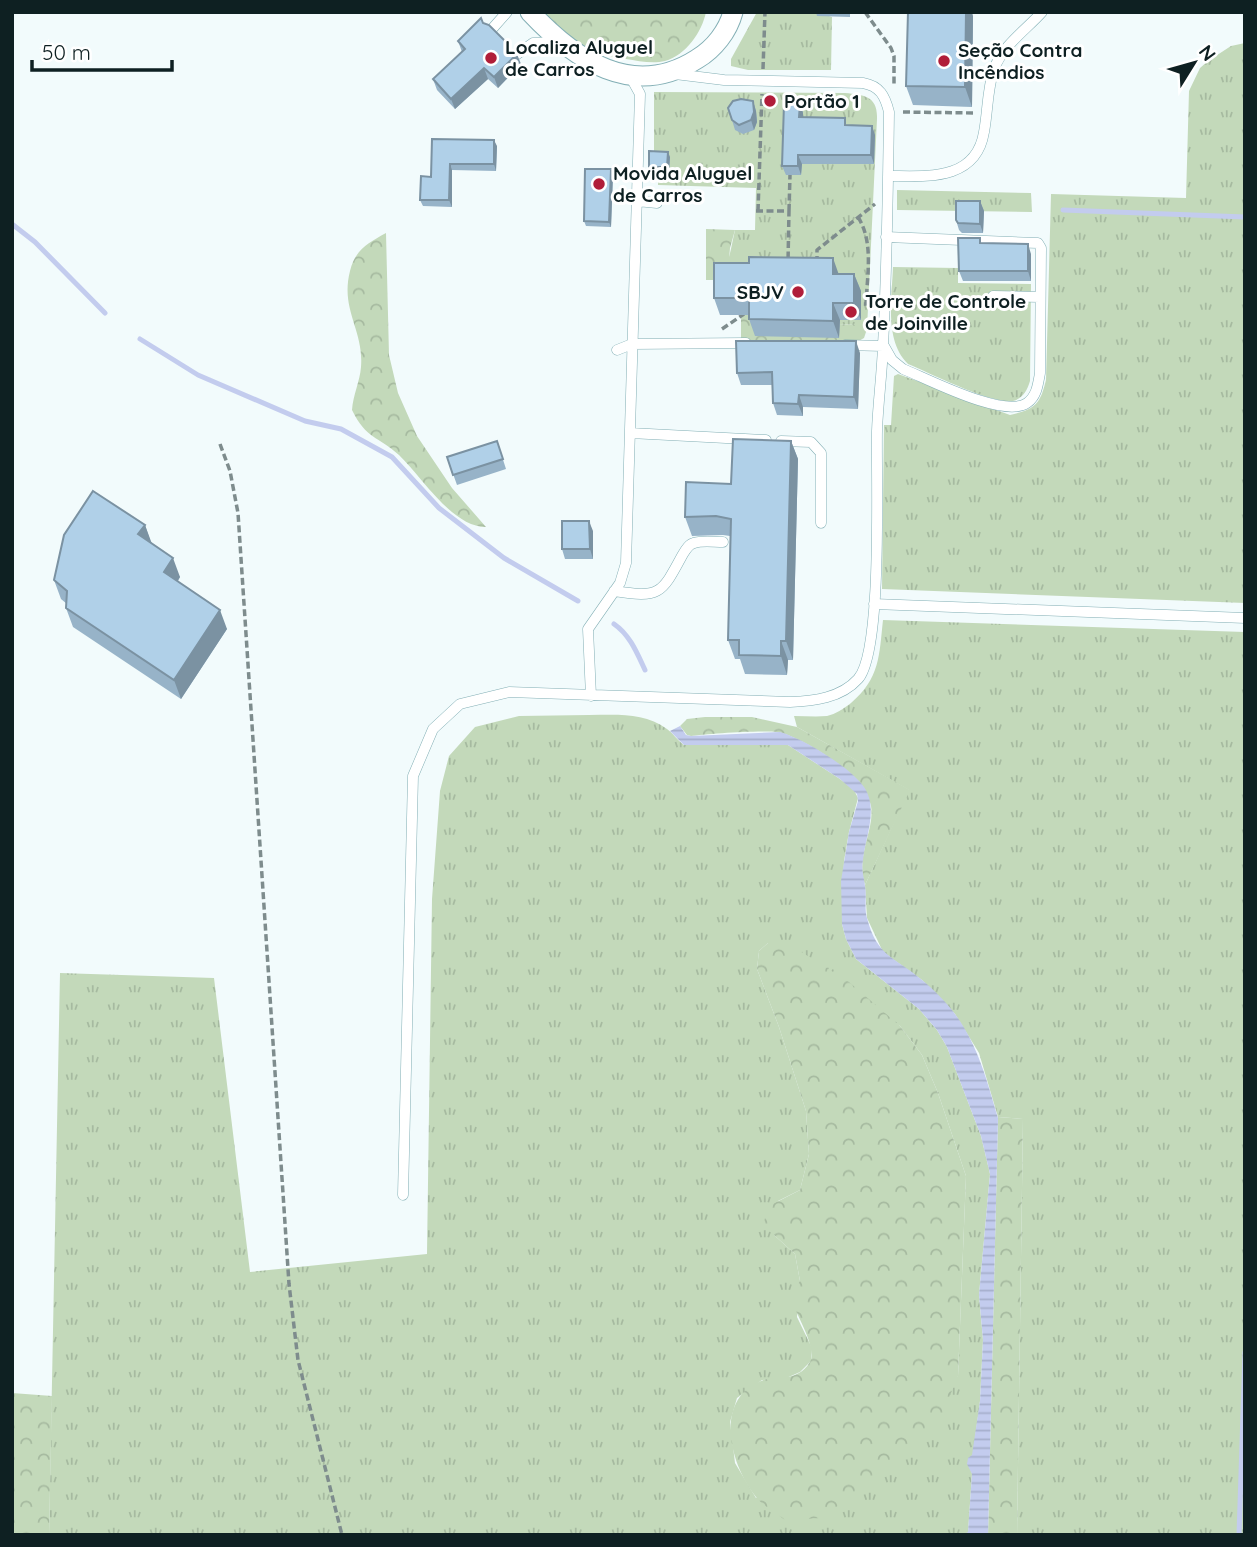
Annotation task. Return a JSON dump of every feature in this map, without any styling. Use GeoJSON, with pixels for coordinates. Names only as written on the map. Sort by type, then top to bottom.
{"type":"FeatureCollection","features":[{"type":"Feature","properties":{"kind":"street"},"geometry":{"type":"LineString","coordinates":[[530,12],[560,43],[582,58],[630,76],[661,74],[683,68],[705,54],[722,36],[733,12]]}},
{"type":"Feature","properties":{"kind":"lane"},"geometry":{"type":"LineString","coordinates":[[492,29],[507,12]]}},
{"type":"Feature","properties":{"kind":"lane"},"geometry":{"type":"LineString","coordinates":[[888,176],[938,176],[958,169],[978,149],[984,133],[989,88],[995,67],[1004,50],[1042,12]]}},
{"type":"Feature","properties":{"kind":"lane"},"geometry":{"type":"LineString","coordinates":[[516,55],[533,43],[560,43]]}},
{"type":"Feature","properties":{"kind":"lane"},"geometry":{"type":"LineString","coordinates":[[403,1195],[413,776],[433,729],[460,704],[509,692],[790,702],[821,700],[842,691],[859,678],[869,658],[874,604],[877,429],[883,346],[888,176],[886,99],[873,85],[863,83],[724,80],[661,74],[640,94]]}},
{"type":"Feature","properties":{"kind":"lane"},"geometry":{"type":"LineString","coordinates":[[591,696],[588,629],[620,583],[626,563],[640,94],[630,76]]}},
{"type":"Feature","properties":{"kind":"lane"},"geometry":{"type":"LineString","coordinates":[[638,201],[657,203]]}},
{"type":"Feature","properties":{"kind":"lane"},"geometry":{"type":"LineString","coordinates":[[883,346],[892,360],[903,369],[992,405],[1009,408],[1030,401],[1040,373],[1041,248],[1035,242],[886,237]]}},
{"type":"Feature","properties":{"kind":"lane"},"geometry":{"type":"LineString","coordinates":[[993,296],[1040,298]]}},
{"type":"Feature","properties":{"kind":"lane"},"geometry":{"type":"LineString","coordinates":[[617,350],[632,344],[760,343]]}},
{"type":"Feature","properties":{"kind":"lane"},"geometry":{"type":"LineString","coordinates":[[829,345],[883,346]]}},
{"type":"Feature","properties":{"kind":"lane"},"geometry":{"type":"LineString","coordinates":[[630,433],[811,442],[821,453],[821,523]]}},
{"type":"Feature","properties":{"kind":"lane"},"geometry":{"type":"LineString","coordinates":[[614,591],[645,596],[657,592],[668,583],[687,547],[694,543],[723,542]]}},
{"type":"Feature","properties":{"kind":"lane"},"geometry":{"type":"LineString","coordinates":[[874,604],[1245,618]]}},
{"type":"Feature","properties":{"kind":"path"},"geometry":{"type":"LineString","coordinates":[[765,12],[757,211],[789,211]]}},
{"type":"Feature","properties":{"kind":"path"},"geometry":{"type":"LineString","coordinates":[[893,111],[986,113]]}},
{"type":"Feature","properties":{"kind":"path"},"geometry":{"type":"LineString","coordinates":[[788,274],[790,175]]}},
{"type":"Feature","properties":{"kind":"path"},"geometry":{"type":"LineString","coordinates":[[817,275],[817,250],[887,194]]}},
{"type":"Feature","properties":{"kind":"path"},"geometry":{"type":"LineString","coordinates":[[858,218],[868,245],[866,304],[861,304]]}},
{"type":"Feature","properties":{"kind":"path"},"geometry":{"type":"LineString","coordinates":[[713,342],[722,328],[745,314]]}},
{"type":"Feature","properties":{"kind":"path"},"geometry":{"type":"LineString","coordinates":[[220,444],[230,471],[239,513],[289,1284],[298,1360],[342,1535]]}},
{"type":"Feature","properties":{"kind":"green space"},"geometry":{"type":"Polygon","coordinates":[[[541,12],[706,12],[697,35],[680,54],[656,62],[612,57],[589,50],[570,38],[541,12]]]}},
{"type":"Feature","properties":{"kind":"green space"},"geometry":{"type":"Polygon","coordinates":[[[757,12],[817,12],[832,17],[831,70],[748,70],[731,66],[731,59],[757,12]]]}},
{"type":"Feature","properties":{"kind":"green space"},"geometry":{"type":"Polygon","coordinates":[[[1245,43],[1245,603],[882,589],[884,425],[891,425],[894,376],[898,374],[1010,415],[1035,405],[1046,380],[1051,194],[1186,198],[1189,91],[1200,68],[1208,61],[1231,46],[1245,43]]]}},
{"type":"Feature","properties":{"kind":"green space"},"geometry":{"type":"Polygon","coordinates":[[[654,92],[845,93],[864,96],[872,101],[877,111],[877,119],[867,329],[864,338],[855,343],[855,325],[839,324],[839,275],[720,280],[728,262],[735,230],[755,230],[756,188],[658,185],[654,156],[654,92]]]}},
{"type":"Feature","properties":{"kind":"green space"},"geometry":{"type":"Polygon","coordinates":[[[897,190],[1031,193],[1032,212],[897,210],[897,190]]]}},
{"type":"Feature","properties":{"kind":"green space"},"geometry":{"type":"Polygon","coordinates":[[[706,229],[735,230],[728,271],[720,280],[706,280],[706,229]]]}},
{"type":"Feature","properties":{"kind":"green space"},"geometry":{"type":"Polygon","coordinates":[[[386,233],[389,355],[398,393],[417,436],[452,488],[486,527],[473,525],[450,510],[399,455],[362,427],[352,410],[361,354],[348,297],[350,271],[359,252],[386,233]]]}},
{"type":"Feature","properties":{"kind":"green space"},"geometry":{"type":"Polygon","coordinates":[[[893,267],[958,268],[958,283],[1031,284],[1030,381],[1022,396],[1013,401],[991,398],[908,364],[900,354],[892,331],[893,267]]]}},
{"type":"Feature","properties":{"kind":"green space"},"geometry":{"type":"Polygon","coordinates":[[[741,274],[839,334],[839,324],[855,325],[855,343],[741,341],[741,274]]]}},
{"type":"Feature","properties":{"kind":"green space"},"geometry":{"type":"Polygon","coordinates":[[[883,620],[1245,632],[1245,1535],[1017,1535],[1023,1119],[998,1117],[979,1053],[955,1014],[922,980],[883,952],[867,918],[865,885],[909,790],[797,727],[794,716],[830,715],[861,694],[876,666],[883,620]]]}},
{"type":"Feature","properties":{"kind":"green space"},"geometry":{"type":"Polygon","coordinates":[[[519,716],[640,717],[669,731],[684,745],[788,745],[854,790],[858,798],[844,861],[842,924],[846,939],[856,959],[919,1009],[937,1030],[947,1047],[981,1136],[990,1174],[979,1295],[983,1340],[980,1401],[971,1469],[968,1533],[49,1535],[60,973],[214,978],[250,1272],[427,1254],[432,899],[440,791],[449,756],[475,727],[519,716]],[[768,943],[759,951],[757,969],[806,1111],[809,1154],[800,1190],[778,1201],[774,1235],[795,1254],[800,1281],[797,1317],[812,1348],[811,1361],[800,1372],[784,1379],[762,1380],[737,1398],[730,1422],[735,1463],[756,1498],[958,1376],[966,1176],[922,1055],[900,1026],[768,943]]]}},
{"type":"Feature","properties":{"kind":"green space"},"geometry":{"type":"Polygon","coordinates":[[[752,717],[797,727],[910,790],[865,885],[862,864],[871,806],[859,783],[821,752],[782,733],[691,736],[680,726],[687,719],[752,717]]]}},
{"type":"Feature","properties":{"kind":"green space"},"geometry":{"type":"Polygon","coordinates":[[[784,941],[849,982],[900,1026],[922,1055],[966,1176],[958,1376],[933,1437],[821,1518],[785,1520],[759,1500],[747,1484],[739,1468],[731,1434],[731,1418],[736,1403],[746,1390],[767,1379],[799,1373],[805,1369],[812,1356],[809,1340],[790,1297],[800,1281],[795,1254],[764,1223],[767,1207],[800,1190],[809,1154],[806,1111],[757,969],[759,951],[768,943],[784,941]]]}},
{"type":"Feature","properties":{"kind":"green space"},"geometry":{"type":"Polygon","coordinates":[[[998,1117],[1023,1119],[1017,1535],[988,1535],[998,1117]]]}},
{"type":"Feature","properties":{"kind":"green space"},"geometry":{"type":"Polygon","coordinates":[[[12,1393],[52,1396],[49,1535],[12,1535],[12,1393]]]}},
{"type":"Feature","properties":{"kind":"water"},"geometry":{"type":"Polygon","coordinates":[[[680,726],[686,735],[691,736],[780,732],[826,755],[857,779],[868,796],[871,814],[862,867],[866,914],[871,931],[888,955],[940,996],[952,1010],[970,1038],[981,1064],[998,1118],[988,1535],[963,1535],[968,1532],[972,1474],[967,1464],[972,1455],[980,1401],[983,1340],[979,1295],[990,1174],[981,1136],[947,1047],[937,1030],[919,1009],[856,959],[846,939],[842,924],[841,881],[849,832],[858,801],[857,794],[840,779],[788,745],[684,745],[670,731],[680,726]]]}},
{"type":"Feature","properties":{"kind":"building","name":"Seção Contra Incêndios"},"geometry":{"type":"Polygon","coordinates":[[[908,12],[966,12],[965,87],[906,86],[908,12]]]}},
{"type":"Feature","properties":{"kind":"building"},"geometry":{"type":"Polygon","coordinates":[[[481,18],[483,23],[489,25],[505,41],[506,49],[517,54],[494,77],[484,68],[451,99],[433,79],[465,49],[458,41],[481,18]]]}},
{"type":"Feature","properties":{"kind":"building"},"geometry":{"type":"Polygon","coordinates":[[[733,101],[753,101],[754,112],[751,120],[739,125],[732,120],[728,108],[733,101]]]}},
{"type":"Feature","properties":{"kind":"building"},"geometry":{"type":"Polygon","coordinates":[[[784,104],[800,104],[799,117],[845,118],[845,125],[872,126],[871,155],[798,155],[798,166],[782,166],[784,104]]]}},
{"type":"Feature","properties":{"kind":"building"},"geometry":{"type":"Polygon","coordinates":[[[432,139],[494,140],[494,164],[450,164],[449,200],[420,200],[421,176],[431,177],[432,139]]]}},
{"type":"Feature","properties":{"kind":"building"},"geometry":{"type":"Polygon","coordinates":[[[649,151],[668,152],[667,167],[649,167],[649,151]]]}},
{"type":"Feature","properties":{"kind":"building"},"geometry":{"type":"Polygon","coordinates":[[[585,169],[611,169],[609,222],[584,221],[585,169]]]}},
{"type":"Feature","properties":{"kind":"building"},"geometry":{"type":"Polygon","coordinates":[[[956,201],[980,201],[980,224],[958,223],[956,201]]]}},
{"type":"Feature","properties":{"kind":"building"},"geometry":{"type":"Polygon","coordinates":[[[958,238],[980,238],[980,243],[1028,244],[1028,271],[959,271],[958,238]]]}},
{"type":"Feature","properties":{"kind":"building"},"geometry":{"type":"Polygon","coordinates":[[[749,257],[833,258],[833,274],[854,274],[854,303],[833,303],[833,321],[749,319],[749,298],[714,298],[714,263],[749,263],[749,257]]]}},
{"type":"Feature","properties":{"kind":"building"},"geometry":{"type":"Polygon","coordinates":[[[736,341],[856,341],[854,397],[799,395],[798,404],[773,403],[772,372],[737,373],[736,341]]]}},
{"type":"Feature","properties":{"kind":"building"},"geometry":{"type":"Polygon","coordinates":[[[733,439],[791,441],[786,641],[781,641],[781,656],[739,655],[739,640],[728,640],[731,519],[716,516],[685,517],[686,482],[731,484],[733,439]]]}},
{"type":"Feature","properties":{"kind":"building"},"geometry":{"type":"Polygon","coordinates":[[[497,441],[503,459],[453,475],[447,457],[497,441]]]}},
{"type":"Feature","properties":{"kind":"building"},"geometry":{"type":"Polygon","coordinates":[[[93,491],[145,525],[138,534],[173,558],[164,572],[220,610],[174,680],[66,608],[67,591],[54,580],[64,535],[93,491]]]}},
{"type":"Feature","properties":{"kind":"building"},"geometry":{"type":"Polygon","coordinates":[[[562,521],[589,521],[590,549],[562,549],[562,521]]]}},
{"type":"Feature","properties":{"kind":"waterway"},"geometry":{"type":"LineString","coordinates":[[1063,210],[1245,217]]}},
{"type":"Feature","properties":{"kind":"waterway"},"geometry":{"type":"LineString","coordinates":[[12,224],[35,242],[105,313]]}},
{"type":"Feature","properties":{"kind":"waterway"},"geometry":{"type":"LineString","coordinates":[[140,339],[198,375],[305,421],[341,429],[392,457],[439,508],[504,558],[578,601]]}},
{"type":"Feature","properties":{"kind":"waterway"},"geometry":{"type":"LineString","coordinates":[[614,624],[629,639],[645,670]]}},
{"type":"Feature","properties":{"kind":"waterway"},"geometry":{"type":"LineString","coordinates":[[1239,1535],[1245,1352]]}},
{"type":"Feature","properties":{"kind":"place","name":"Localiza Aluguel de Carros"},"geometry":{"type":"Point","coordinates":[491,58]}},
{"type":"Feature","properties":{"kind":"place","name":"Seção Contra Incêndios"},"geometry":{"type":"Point","coordinates":[944,61]}},
{"type":"Feature","properties":{"kind":"place","name":"Portão 1"},"geometry":{"type":"Point","coordinates":[770,101]}},
{"type":"Feature","properties":{"kind":"place","name":"Movida Aluguel de Carros"},"geometry":{"type":"Point","coordinates":[599,184]}},
{"type":"Feature","properties":{"kind":"place","name":"SBJV"},"geometry":{"type":"Point","coordinates":[798,292]}},
{"type":"Feature","properties":{"kind":"place","name":"Torre de Controle de Joinville"},"geometry":{"type":"Point","coordinates":[851,312]}}]}
